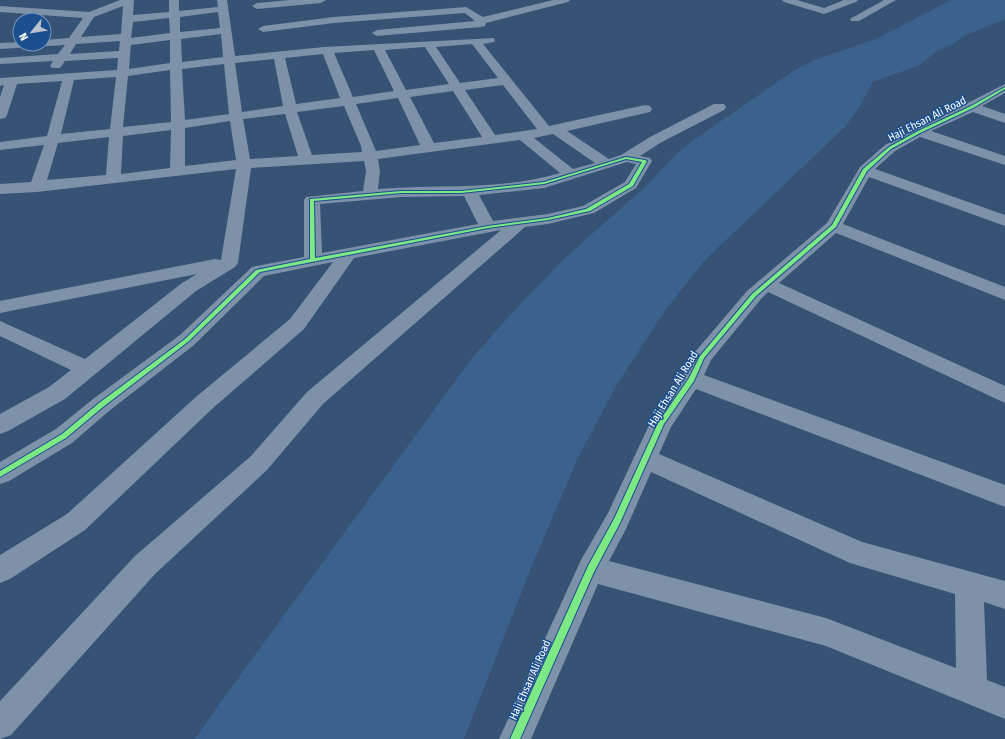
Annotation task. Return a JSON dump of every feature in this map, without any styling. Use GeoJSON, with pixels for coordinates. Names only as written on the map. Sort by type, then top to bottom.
{"type":"FeatureCollection","features":[{"type":"Feature","properties":{"kind":"street"},"geometry":{"type":"LineString","coordinates":[[113,0],[130,0]]}},
{"type":"Feature","properties":{"kind":"street"},"geometry":{"type":"LineString","coordinates":[[52,16],[90,15],[130,0]]}},
{"type":"Feature","properties":{"kind":"street"},"geometry":{"type":"LineString","coordinates":[[113,179],[116,133],[130,0]]}},
{"type":"Feature","properties":{"kind":"street"},"geometry":{"type":"LineString","coordinates":[[174,0],[176,25],[178,172]]}},
{"type":"Feature","properties":{"kind":"street"},"geometry":{"type":"LineString","coordinates":[[451,0],[481,21]]}},
{"type":"Feature","properties":{"kind":"street"},"geometry":{"type":"LineString","coordinates":[[364,34],[481,24],[481,21],[565,0]]}},
{"type":"Feature","properties":{"kind":"street"},"geometry":{"type":"LineString","coordinates":[[790,0],[824,11],[853,0]]}},
{"type":"Feature","properties":{"kind":"street"},"geometry":{"type":"LineString","coordinates":[[855,19],[891,0]]}},
{"type":"Feature","properties":{"kind":"street"},"geometry":{"type":"LineString","coordinates":[[306,160],[263,29],[256,3],[326,4],[347,49]]}},
{"type":"Feature","properties":{"kind":"street"},"geometry":{"type":"LineString","coordinates":[[52,13],[75,4]]}},
{"type":"Feature","properties":{"kind":"street"},"geometry":{"type":"LineString","coordinates":[[0,19],[5,6],[29,12]]}},
{"type":"Feature","properties":{"kind":"street"},"geometry":{"type":"LineString","coordinates":[[263,29],[334,20],[466,10]]}},
{"type":"Feature","properties":{"kind":"street"},"geometry":{"type":"LineString","coordinates":[[48,78],[90,15]]}},
{"type":"Feature","properties":{"kind":"street"},"geometry":{"type":"LineString","coordinates":[[6,61],[61,58],[126,36],[224,15]]}},
{"type":"Feature","properties":{"kind":"street"},"geometry":{"type":"LineString","coordinates":[[52,42],[126,36],[224,15]]}},
{"type":"Feature","properties":{"kind":"street"},"geometry":{"type":"LineString","coordinates":[[203,22],[224,15]]}},
{"type":"Feature","properties":{"kind":"street"},"geometry":{"type":"LineString","coordinates":[[224,15],[236,116],[244,164],[229,263]]}},
{"type":"Feature","properties":{"kind":"street"},"geometry":{"type":"LineString","coordinates":[[161,26],[176,25]]}},
{"type":"Feature","properties":{"kind":"street"},"geometry":{"type":"LineString","coordinates":[[126,36],[140,28]]}},
{"type":"Feature","properties":{"kind":"street"},"geometry":{"type":"LineString","coordinates":[[0,115],[6,82],[123,73],[230,60],[271,50],[327,50],[490,40]]}},
{"type":"Feature","properties":{"kind":"street"},"geometry":{"type":"LineString","coordinates":[[475,41],[550,130],[607,164]]}},
{"type":"Feature","properties":{"kind":"street"},"geometry":{"type":"LineString","coordinates":[[429,44],[491,140]]}},
{"type":"Feature","properties":{"kind":"street"},"geometry":{"type":"LineString","coordinates":[[0,46],[12,45]]}},
{"type":"Feature","properties":{"kind":"street"},"geometry":{"type":"LineString","coordinates":[[378,47],[429,148]]}},
{"type":"Feature","properties":{"kind":"street"},"geometry":{"type":"LineString","coordinates":[[327,50],[371,156],[373,171],[370,195]]}},
{"type":"Feature","properties":{"kind":"street"},"geometry":{"type":"LineString","coordinates":[[6,61],[16,52]]}},
{"type":"Feature","properties":{"kind":"street"},"geometry":{"type":"LineString","coordinates":[[38,187],[53,138],[69,76]]}},
{"type":"Feature","properties":{"kind":"street"},"geometry":{"type":"LineString","coordinates":[[0,146],[53,138],[116,133],[348,101],[508,81]]}},
{"type":"Feature","properties":{"kind":"street","name":"Haji Ehsan Ali Road"},"geometry":{"type":"LineString","coordinates":[[515,739],[592,569],[617,521],[662,423],[692,379],[702,357],[754,295],[834,226],[865,170],[890,148],[919,132],[972,107],[1005,88]]}},
{"type":"Feature","properties":{"kind":"street"},"geometry":{"type":"LineString","coordinates":[[972,107],[1005,119]]}},
{"type":"Feature","properties":{"kind":"street"},"geometry":{"type":"LineString","coordinates":[[314,261],[312,200],[401,192],[469,191],[544,183],[626,158],[655,140],[719,108]]}},
{"type":"Feature","properties":{"kind":"street"},"geometry":{"type":"LineString","coordinates":[[0,189],[38,187],[244,164],[371,156],[523,136],[645,109]]}},
{"type":"Feature","properties":{"kind":"street"},"geometry":{"type":"LineString","coordinates":[[919,132],[1005,161]]}},
{"type":"Feature","properties":{"kind":"street"},"geometry":{"type":"LineString","coordinates":[[523,136],[570,174]]}},
{"type":"Feature","properties":{"kind":"street"},"geometry":{"type":"LineString","coordinates":[[0,307],[229,263],[258,271],[488,227],[548,219],[588,210],[630,185],[645,161],[626,158]]}},
{"type":"Feature","properties":{"kind":"street"},"geometry":{"type":"LineString","coordinates":[[865,170],[1005,221]]}},
{"type":"Feature","properties":{"kind":"street"},"geometry":{"type":"LineString","coordinates":[[469,191],[488,227]]}},
{"type":"Feature","properties":{"kind":"street"},"geometry":{"type":"LineString","coordinates":[[0,724],[145,565],[259,463],[316,398],[520,223]]}},
{"type":"Feature","properties":{"kind":"street"},"geometry":{"type":"LineString","coordinates":[[834,226],[1005,294]]}},
{"type":"Feature","properties":{"kind":"street"},"geometry":{"type":"LineString","coordinates":[[0,570],[76,522],[205,402],[297,324],[348,254]]}},
{"type":"Feature","properties":{"kind":"street"},"geometry":{"type":"LineString","coordinates":[[0,425],[57,392],[189,287],[229,263]]}},
{"type":"Feature","properties":{"kind":"street"},"geometry":{"type":"LineString","coordinates":[[0,474],[64,436],[101,405],[187,340],[258,271]]}},
{"type":"Feature","properties":{"kind":"street"},"geometry":{"type":"LineString","coordinates":[[766,284],[1005,395]]}},
{"type":"Feature","properties":{"kind":"street"},"geometry":{"type":"LineString","coordinates":[[0,328],[87,369]]}},
{"type":"Feature","properties":{"kind":"street"},"geometry":{"type":"LineString","coordinates":[[692,379],[1005,496]]}},
{"type":"Feature","properties":{"kind":"street"},"geometry":{"type":"LineString","coordinates":[[645,459],[859,554],[1005,595]]}},
{"type":"Feature","properties":{"kind":"street"},"geometry":{"type":"LineString","coordinates":[[592,569],[826,632],[1005,703]]}},
{"type":"Feature","properties":{"kind":"street"},"geometry":{"type":"LineString","coordinates":[[969,585],[972,690]]}},
{"type":"Feature","properties":{"kind":"water"},"geometry":{"type":"Polygon","coordinates":[[[951,0],[1005,0],[1005,19],[966,35],[951,45],[937,51],[920,65],[873,82],[858,109],[845,127],[705,260],[667,308],[616,386],[577,460],[531,568],[464,739],[195,739],[472,358],[523,301],[566,257],[645,187],[677,153],[795,70],[814,60],[876,39],[951,0]]]}},
{"type":"Feature","properties":{"kind":"cycle path"},"geometry":{"type":"LineString","coordinates":[[515,739],[591,569],[617,521],[661,423],[692,379],[702,357],[754,295],[834,226],[865,170],[890,148],[919,132],[972,107],[1005,88]]}},
{"type":"Feature","properties":{"kind":"cycle path"},"geometry":{"type":"LineString","coordinates":[[0,474],[64,436],[101,405],[187,340],[258,271],[488,227],[548,219],[588,210],[631,185],[645,161],[626,158],[544,183],[461,192],[401,192],[312,200],[313,261]]}}]}
